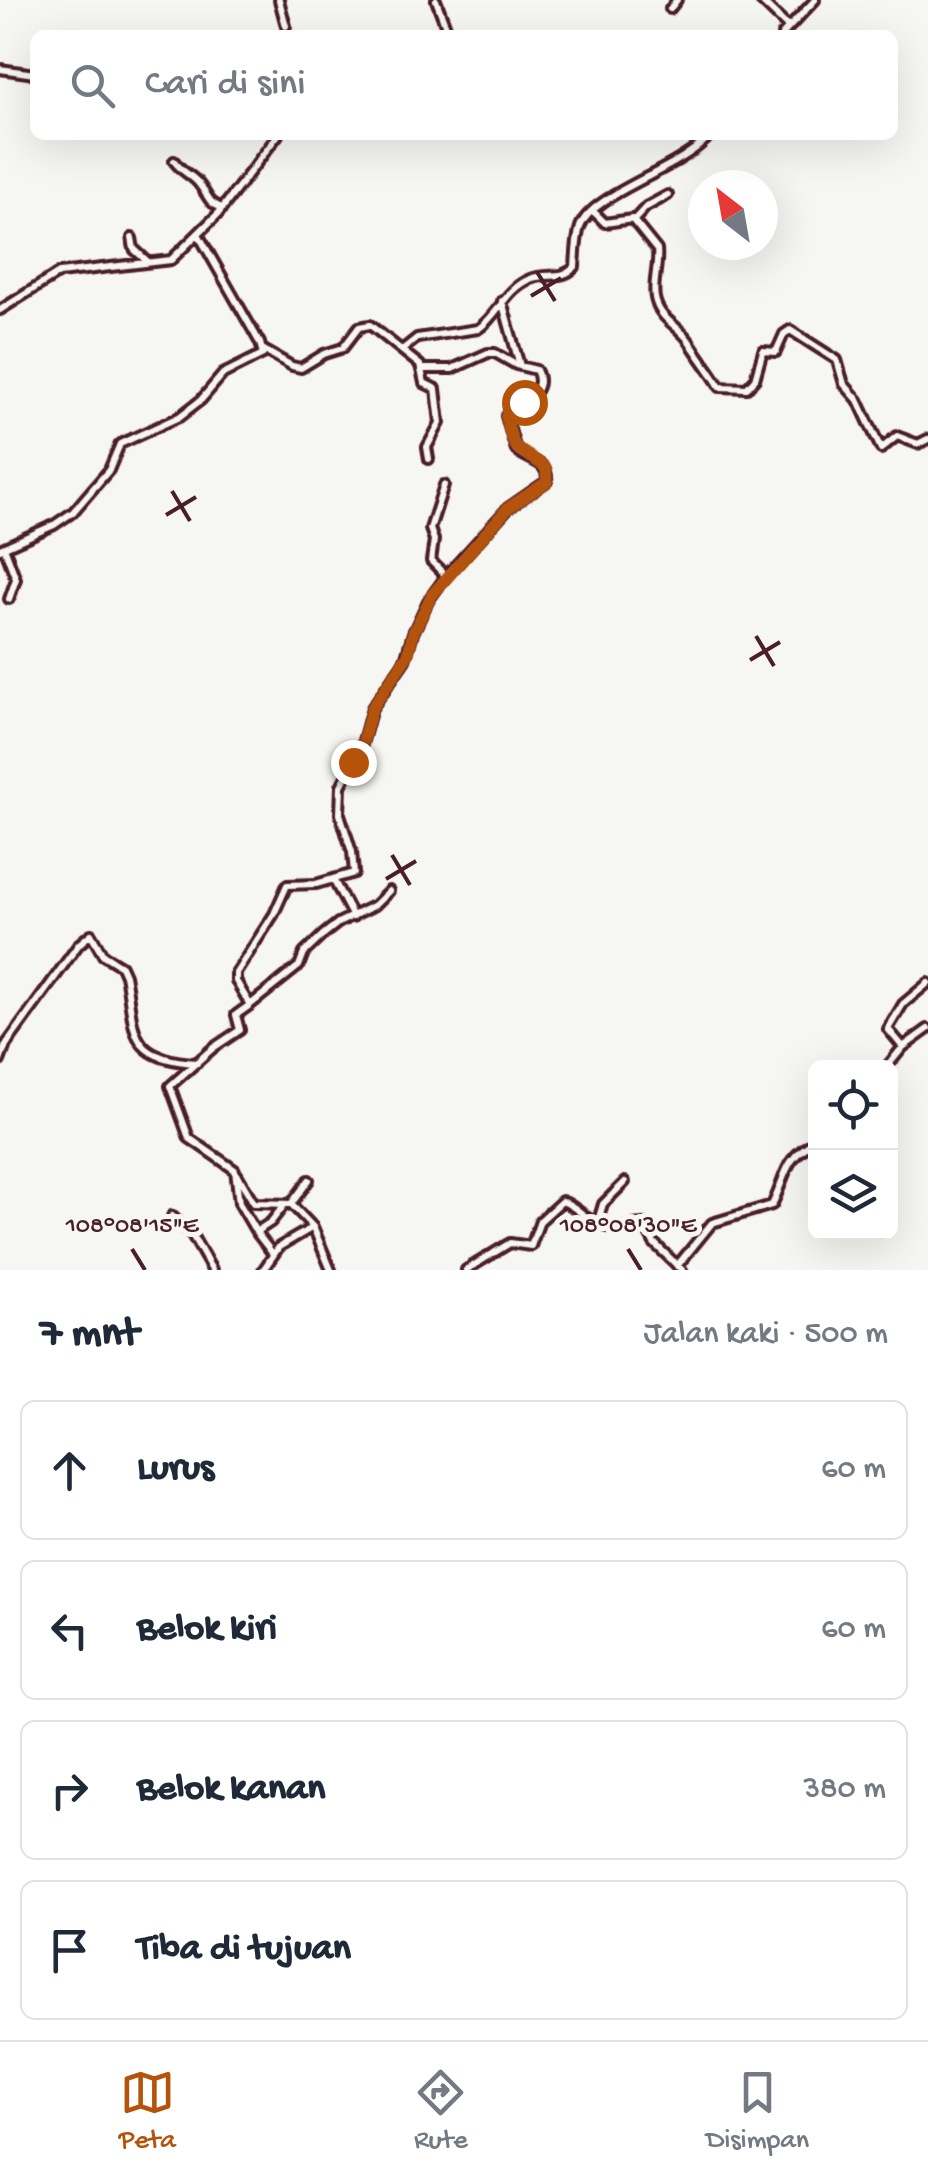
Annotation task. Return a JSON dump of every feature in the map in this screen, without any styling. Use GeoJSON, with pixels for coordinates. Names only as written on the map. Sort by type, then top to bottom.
{"type":"FeatureCollection","features":[{"type":"Feature","properties":{"kind":"street"},"geometry":{"type":"LineString","coordinates":[[279,0],[286,26]]}},
{"type":"Feature","properties":{"kind":"street"},"geometry":{"type":"LineString","coordinates":[[436,0],[447,30]]}},
{"type":"Feature","properties":{"kind":"street"},"geometry":{"type":"LineString","coordinates":[[670,9],[678,0]]}},
{"type":"Feature","properties":{"kind":"street"},"geometry":{"type":"LineString","coordinates":[[760,0],[788,27]]}},
{"type":"Feature","properties":{"kind":"street"},"geometry":{"type":"LineString","coordinates":[[786,30],[815,0]]}},
{"type":"Feature","properties":{"kind":"street"},"geometry":{"type":"LineString","coordinates":[[0,69],[30,73]]}},
{"type":"Feature","properties":{"kind":"street"},"geometry":{"type":"LineString","coordinates":[[0,310],[59,273],[171,260],[223,208],[274,140]]}},
{"type":"Feature","properties":{"kind":"street"},"geometry":{"type":"LineString","coordinates":[[402,350],[417,338],[478,330],[502,300],[528,279],[561,277],[571,272],[582,222],[592,211],[690,155],[705,140]]}},
{"type":"Feature","properties":{"kind":"street"},"geometry":{"type":"LineString","coordinates":[[174,161],[182,173],[198,183],[208,202],[223,208]]}},
{"type":"Feature","properties":{"kind":"street"},"geometry":{"type":"LineString","coordinates":[[633,220],[644,208],[668,195]]}},
{"type":"Feature","properties":{"kind":"street"},"geometry":{"type":"LineString","coordinates":[[592,211],[605,224],[633,220],[658,250],[654,293],[661,314],[688,339],[720,387],[747,388],[755,379],[763,351],[776,352],[790,330],[837,360],[844,384],[858,400],[881,448],[897,436],[918,444],[928,439]]}},
{"type":"Feature","properties":{"kind":"street"},"geometry":{"type":"LineString","coordinates":[[198,234],[264,350],[300,368],[344,348],[359,327],[367,324],[422,369],[452,369],[488,352],[520,367],[532,367],[540,378],[538,389],[506,416],[516,450],[546,468],[547,482],[508,508],[428,601],[408,655],[372,708],[361,748],[344,775],[340,814],[355,869],[351,876],[334,881],[287,885],[274,914],[236,973],[236,981],[250,1004]]}},
{"type":"Feature","properties":{"kind":"street"},"geometry":{"type":"LineString","coordinates":[[132,238],[134,249],[149,263]]}},
{"type":"Feature","properties":{"kind":"street"},"geometry":{"type":"LineString","coordinates":[[502,300],[520,367]]}},
{"type":"Feature","properties":{"kind":"street"},"geometry":{"type":"LineString","coordinates":[[9,600],[16,579],[2,548],[65,519],[109,470],[120,444],[179,417],[201,400],[223,374],[258,359],[264,350]]}},
{"type":"Feature","properties":{"kind":"street"},"geometry":{"type":"LineString","coordinates":[[422,369],[422,378],[436,389],[440,423],[427,447],[429,459]]}},
{"type":"Feature","properties":{"kind":"street"},"geometry":{"type":"LineString","coordinates":[[444,485],[430,529],[434,541],[430,560],[446,576]]}},
{"type":"Feature","properties":{"kind":"street"},"geometry":{"type":"LineString","coordinates":[[334,881],[353,917]]}},
{"type":"Feature","properties":{"kind":"street"},"geometry":{"type":"LineString","coordinates":[[330,1270],[313,1226],[289,1204],[254,1202],[227,1163],[192,1142],[170,1086],[240,1030],[236,1015],[299,966],[304,953],[324,934],[375,905],[389,890]]}},
{"type":"Feature","properties":{"kind":"street"},"geometry":{"type":"LineString","coordinates":[[0,1060],[6,1045],[79,944],[92,934],[103,954],[125,974],[133,1032],[140,1042],[159,1057],[198,1063]]}},
{"type":"Feature","properties":{"kind":"street"},"geometry":{"type":"LineString","coordinates":[[903,1047],[888,1029],[903,1004],[928,983]]}},
{"type":"Feature","properties":{"kind":"street"},"geometry":{"type":"LineString","coordinates":[[892,1060],[928,1028]]}},
{"type":"Feature","properties":{"kind":"street"},"geometry":{"type":"LineString","coordinates":[[466,1270],[510,1242],[531,1246],[538,1224],[560,1201],[566,1201],[597,1224],[621,1228],[644,1224],[654,1243],[679,1268],[712,1222],[772,1205],[787,1164],[808,1146]]}},
{"type":"Feature","properties":{"kind":"street"},"geometry":{"type":"LineString","coordinates":[[236,1173],[238,1198],[273,1254]]}},
{"type":"Feature","properties":{"kind":"street"},"geometry":{"type":"LineString","coordinates":[[256,1232],[271,1222],[309,1180]]}},
{"type":"Feature","properties":{"kind":"street"},"geometry":{"type":"LineString","coordinates":[[597,1224],[603,1204],[624,1182]]}},
{"type":"Feature","properties":{"kind":"street"},"geometry":{"type":"LineString","coordinates":[[172,1216],[192,1235],[212,1270]]}},
{"type":"Feature","properties":{"kind":"street"},"geometry":{"type":"LineString","coordinates":[[263,1270],[285,1242],[313,1226]]}},
{"type":"Feature","properties":{"kind":"route"},"geometry":{"type":"LineString","coordinates":[[353,762],[369,726],[372,708],[408,655],[413,633],[432,595],[508,508],[547,482],[546,468],[520,454],[512,444],[506,416],[524,402]]}}]}
